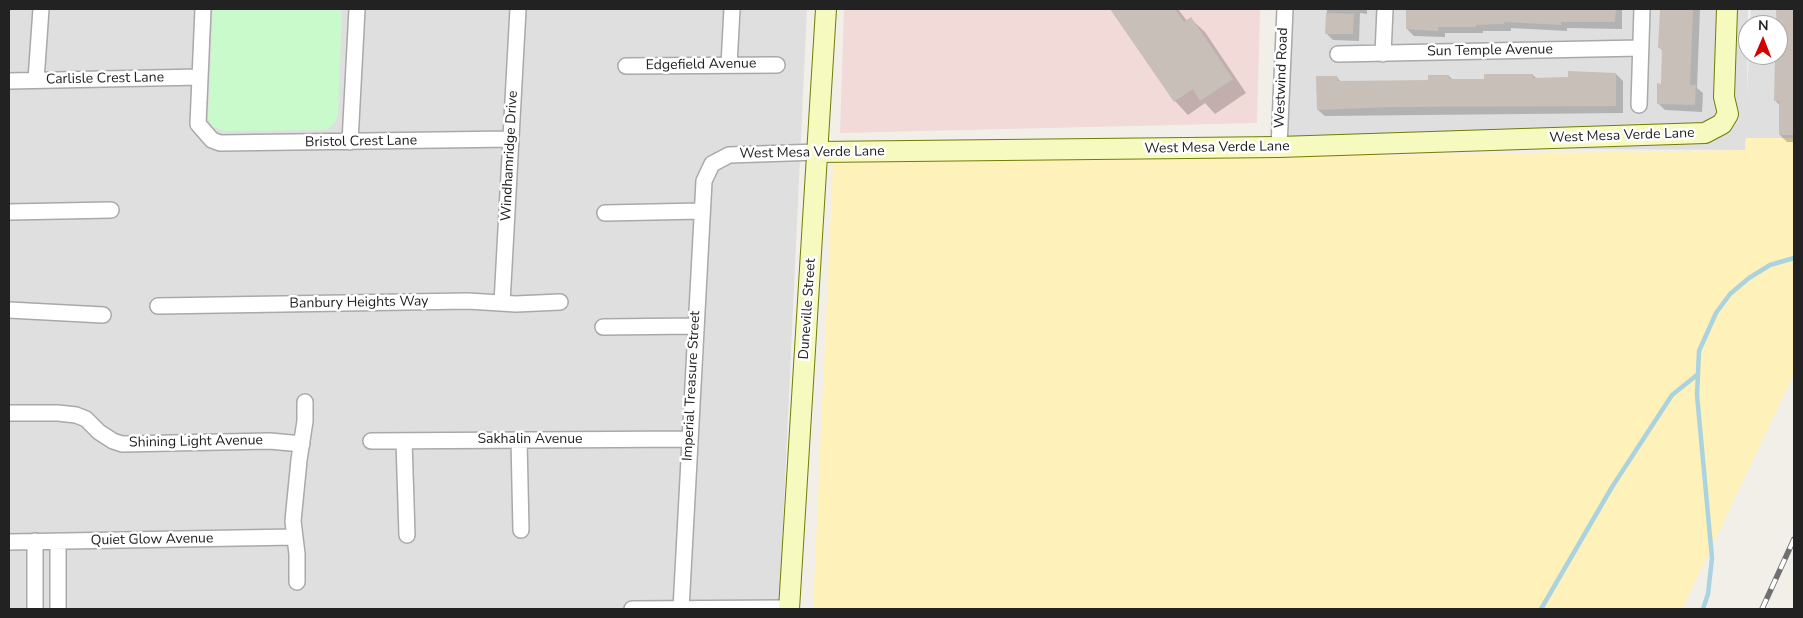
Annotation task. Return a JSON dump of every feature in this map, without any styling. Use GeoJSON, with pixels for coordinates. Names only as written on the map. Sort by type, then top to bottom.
{"type":"FeatureCollection","features":[{"type":"Feature","properties":{"kind":"street"},"geometry":{"type":"LineString","coordinates":[[36,80],[41,9]]}},
{"type":"Feature","properties":{"kind":"street"},"geometry":{"type":"LineString","coordinates":[[200,77],[203,9]]}},
{"type":"Feature","properties":{"kind":"street"},"geometry":{"type":"LineString","coordinates":[[350,142],[358,9]]}},
{"type":"Feature","properties":{"kind":"street","name":"Windhamridge Drive"},"geometry":{"type":"LineString","coordinates":[[502,303],[518,9]]}},
{"type":"Feature","properties":{"kind":"street"},"geometry":{"type":"LineString","coordinates":[[729,65],[732,9]]}},
{"type":"Feature","properties":{"kind":"street","name":"Duneville Street"},"geometry":{"type":"LineString","coordinates":[[788,609],[826,9]]}},
{"type":"Feature","properties":{"kind":"street","name":"Westwind Road"},"geometry":{"type":"LineString","coordinates":[[1279,147],[1285,9]]}},
{"type":"Feature","properties":{"kind":"street"},"geometry":{"type":"LineString","coordinates":[[1383,54],[1385,9]]}},
{"type":"Feature","properties":{"kind":"street"},"geometry":{"type":"LineString","coordinates":[[1639,105],[1642,9]]}},
{"type":"Feature","properties":{"kind":"street","name":"West Mesa Verde Lane"},"geometry":{"type":"LineString","coordinates":[[712,164],[729,156],[818,152],[1279,147],[1705,133],[1722,124],[1728,114],[1724,97],[1727,9]]}},
{"type":"Feature","properties":{"kind":"street","name":"Sun Temple Avenue"},"geometry":{"type":"LineString","coordinates":[[1338,54],[1641,48]]}},
{"type":"Feature","properties":{"kind":"street","name":"Edgefield Avenue"},"geometry":{"type":"LineString","coordinates":[[626,66],[777,64]]}},
{"type":"Feature","properties":{"kind":"street","name":"Carlisle Crest Lane"},"geometry":{"type":"LineString","coordinates":[[9,81],[200,77]]}},
{"type":"Feature","properties":{"kind":"street","name":"Bristol Crest Lane"},"geometry":{"type":"LineString","coordinates":[[200,77],[198,124],[212,140],[232,144],[511,140]]}},
{"type":"Feature","properties":{"kind":"street","name":"Imperial Treasure Street"},"geometry":{"type":"LineString","coordinates":[[681,609],[701,211],[704,182],[712,164]]}},
{"type":"Feature","properties":{"kind":"street"},"geometry":{"type":"LineString","coordinates":[[9,212],[111,210]]}},
{"type":"Feature","properties":{"kind":"street"},"geometry":{"type":"LineString","coordinates":[[606,213],[701,211]]}},
{"type":"Feature","properties":{"kind":"street","name":"Banbury Heights Way"},"geometry":{"type":"LineString","coordinates":[[158,306],[468,301],[540,304],[560,302]]}},
{"type":"Feature","properties":{"kind":"street"},"geometry":{"type":"LineString","coordinates":[[9,310],[103,315]]}},
{"type":"Feature","properties":{"kind":"street"},"geometry":{"type":"LineString","coordinates":[[604,328],[695,326]]}},
{"type":"Feature","properties":{"kind":"street"},"geometry":{"type":"LineString","coordinates":[[296,582],[293,521],[305,421],[305,402]]}},
{"type":"Feature","properties":{"kind":"street","name":"Shining Light Avenue"},"geometry":{"type":"LineString","coordinates":[[9,413],[76,415],[86,419],[99,432],[113,441],[122,444],[270,441],[302,444]]}},
{"type":"Feature","properties":{"kind":"street","name":"Sakhalin Avenue"},"geometry":{"type":"LineString","coordinates":[[371,441],[690,439]]}},
{"type":"Feature","properties":{"kind":"street"},"geometry":{"type":"LineString","coordinates":[[519,440],[521,530]]}},
{"type":"Feature","properties":{"kind":"street"},"geometry":{"type":"LineString","coordinates":[[404,441],[407,535]]}},
{"type":"Feature","properties":{"kind":"street","name":"Quiet Glow Avenue"},"geometry":{"type":"LineString","coordinates":[[9,542],[295,537]]}},
{"type":"Feature","properties":{"kind":"street"},"geometry":{"type":"LineString","coordinates":[[35,541],[35,609]]}},
{"type":"Feature","properties":{"kind":"street"},"geometry":{"type":"LineString","coordinates":[[58,541],[58,609]]}},
{"type":"Feature","properties":{"kind":"street"},"geometry":{"type":"LineString","coordinates":[[632,609],[788,609]]}},
{"type":"Feature","properties":{"kind":"shaded area"},"geometry":{"type":"Polygon","coordinates":[[[9,9],[807,9],[779,609],[9,609],[9,9]]]}},
{"type":"Feature","properties":{"kind":"shaded area"},"geometry":{"type":"Polygon","coordinates":[[[844,9],[1260,9],[1257,123],[840,133],[844,9]]]}},
{"type":"Feature","properties":{"kind":"shaded area"},"geometry":{"type":"Polygon","coordinates":[[[1285,9],[1748,9],[1748,15],[1738,15],[1738,65],[1747,65],[1747,96],[1749,65],[1788,65],[1788,15],[1751,15],[1751,9],[1794,9],[1794,138],[1746,138],[1745,150],[1279,147],[1285,9]]]}},
{"type":"Feature","properties":{"kind":"sand"},"geometry":{"type":"Polygon","coordinates":[[[1746,138],[1794,138],[1794,374],[1682,609],[813,609],[833,163],[1745,150],[1746,138]]]}},
{"type":"Feature","properties":{"kind":"green space"},"geometry":{"type":"Polygon","coordinates":[[[213,9],[342,9],[338,114],[335,123],[327,130],[224,131],[213,127],[208,119],[213,9]]]}},
{"type":"Feature","properties":{"kind":"building"},"geometry":{"type":"Polygon","coordinates":[[[1110,9],[1175,9],[1184,22],[1191,17],[1233,79],[1200,101],[1193,89],[1174,102],[1110,9]]]}},
{"type":"Feature","properties":{"kind":"building"},"geometry":{"type":"Polygon","coordinates":[[[1406,9],[1616,9],[1615,22],[1561,22],[1561,25],[1504,22],[1504,24],[1476,25],[1476,27],[1438,27],[1438,31],[1406,29],[1406,9]]]}},
{"type":"Feature","properties":{"kind":"building"},"geometry":{"type":"Polygon","coordinates":[[[1660,9],[1693,9],[1690,85],[1696,85],[1695,105],[1657,104],[1657,83],[1661,84],[1662,48],[1658,48],[1660,9]]]}},
{"type":"Feature","properties":{"kind":"building"},"geometry":{"type":"Polygon","coordinates":[[[1776,9],[1794,9],[1794,135],[1779,135],[1779,101],[1774,101],[1775,65],[1788,65],[1788,15],[1776,15],[1776,9]]]}},
{"type":"Feature","properties":{"kind":"building"},"geometry":{"type":"Polygon","coordinates":[[[1326,13],[1354,14],[1353,34],[1325,34],[1326,13]]]}},
{"type":"Feature","properties":{"kind":"building"},"geometry":{"type":"Polygon","coordinates":[[[1568,71],[1616,73],[1616,106],[1393,107],[1317,110],[1316,76],[1337,76],[1338,81],[1428,80],[1428,75],[1449,75],[1449,79],[1484,79],[1484,74],[1533,74],[1533,78],[1568,77],[1568,71]]]}},
{"type":"Feature","properties":{"kind":"waterway"},"geometry":{"type":"LineString","coordinates":[[1703,609],[1708,594],[1712,558],[1697,395],[1699,351],[1716,313],[1730,294],[1749,278],[1770,265],[1794,258]]}},
{"type":"Feature","properties":{"kind":"waterway"},"geometry":{"type":"LineString","coordinates":[[1541,609],[1612,487],[1672,395],[1697,375]]}},
{"type":"Feature","properties":{"kind":"railway"},"geometry":{"type":"LineString","coordinates":[[1762,609],[1794,539]]}}]}
